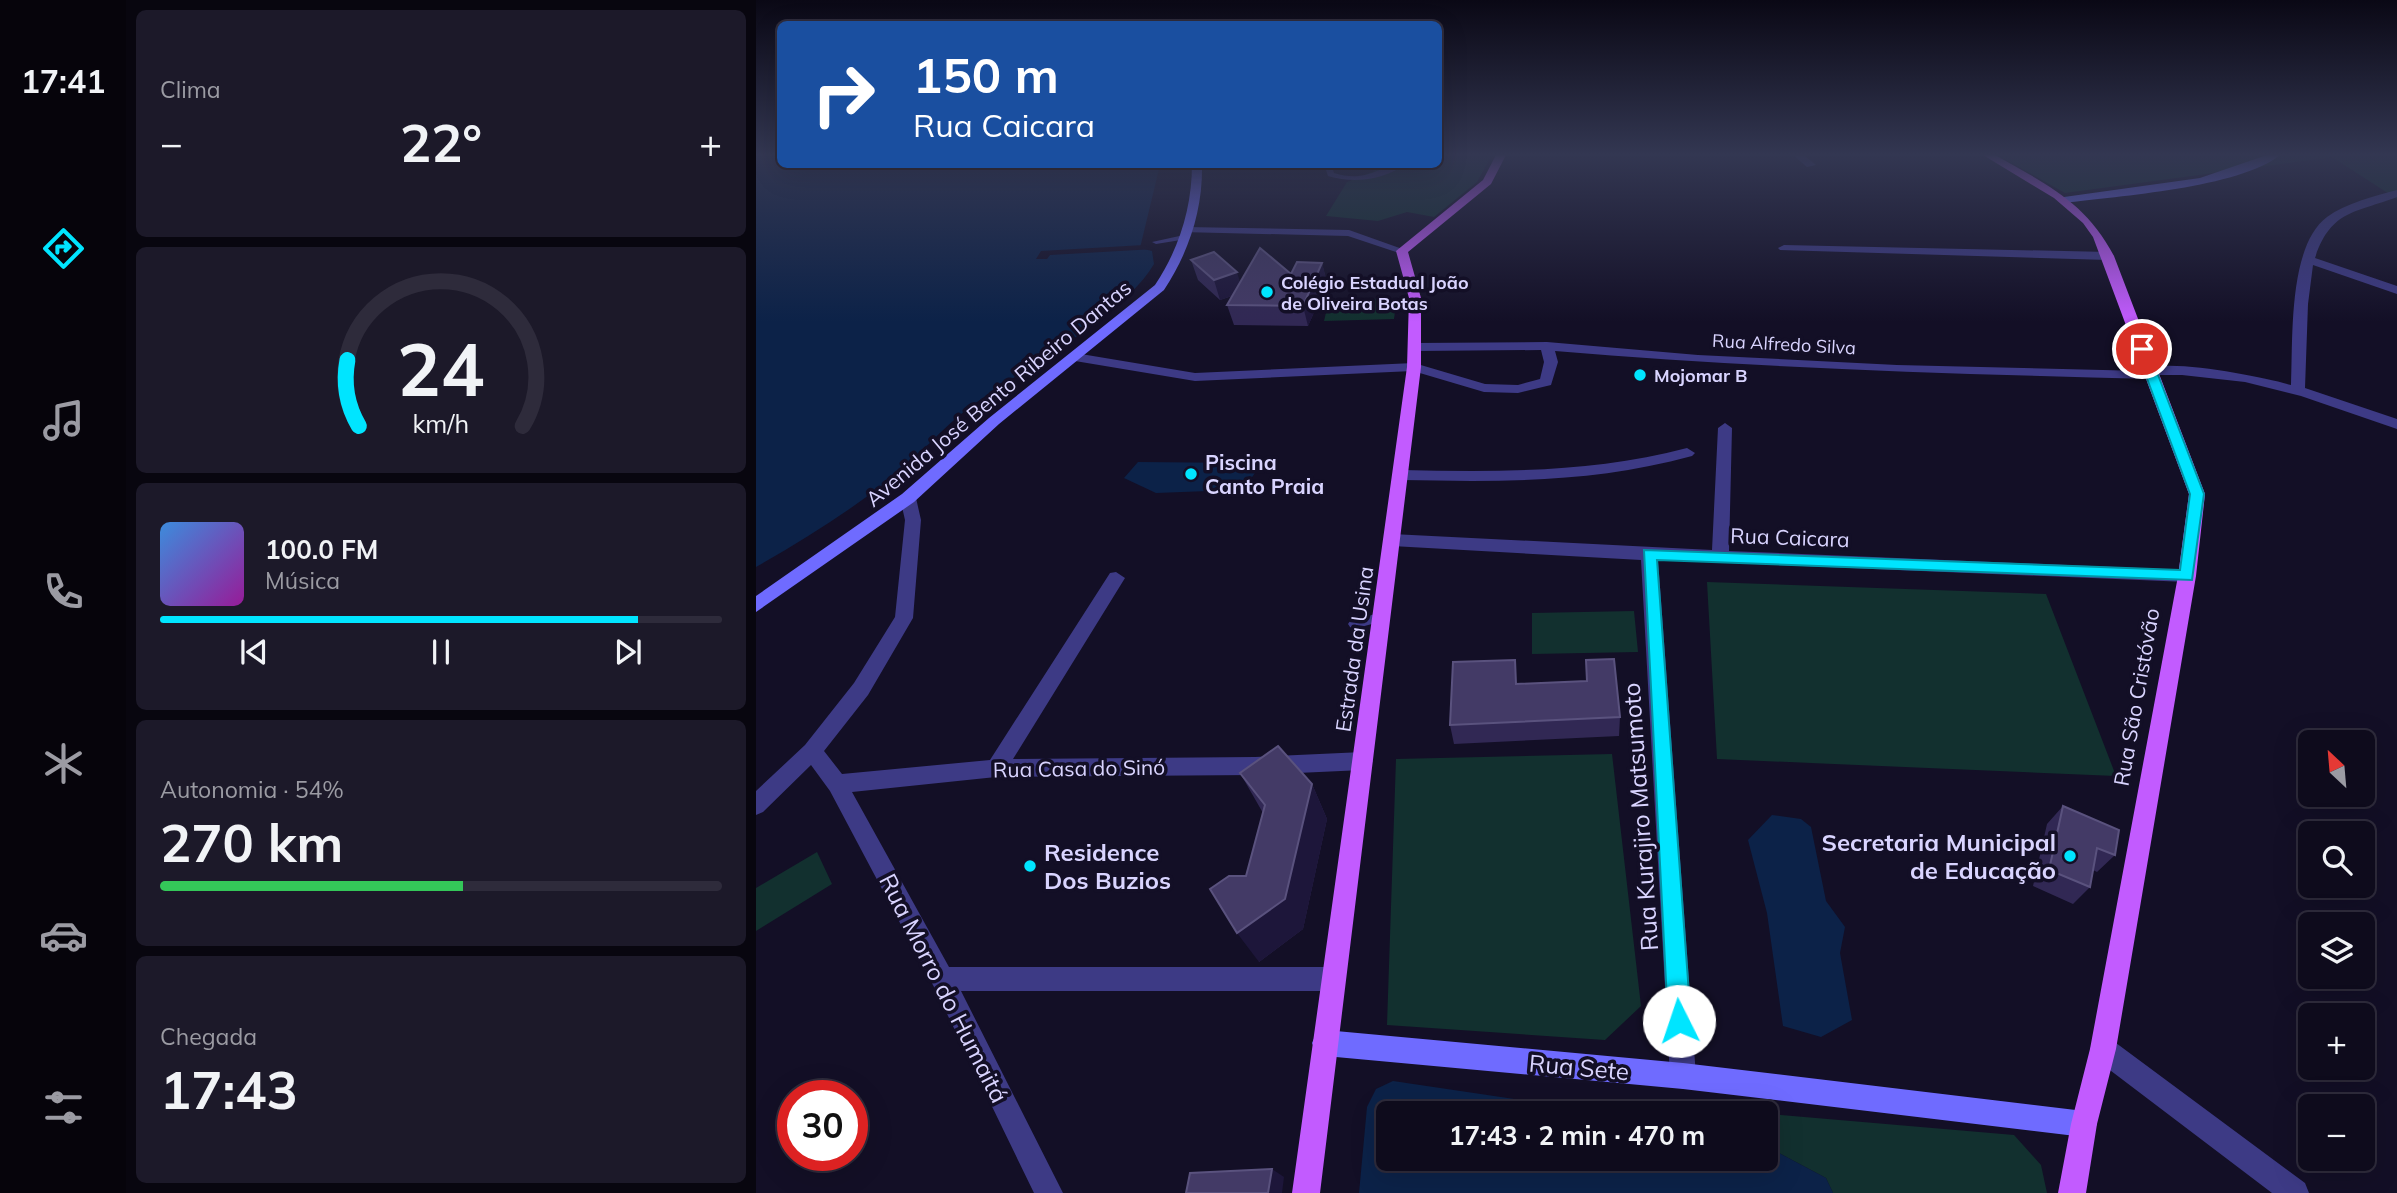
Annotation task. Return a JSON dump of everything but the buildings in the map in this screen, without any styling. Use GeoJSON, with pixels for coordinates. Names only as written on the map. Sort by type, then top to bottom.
{"type":"FeatureCollection","features":[{"type":"Feature","properties":{"kind":"main road"},"geometry":{"type":"LineString","coordinates":[[1402,251],[1451,211]]}},
{"type":"Feature","properties":{"kind":"main road","name":"Rua São Cristóvão"},"geometry":{"type":"LineString","coordinates":[[2072,1193],[2084,1124],[2103,1049],[2187,576],[2197,494],[2108,256],[2091,222],[2077,211]]}},
{"type":"Feature","properties":{"kind":"main road","name":"Estrada da Usina"},"geometry":{"type":"LineString","coordinates":[[1306,1193],[1414,367],[1415,298],[1402,251]]}},
{"type":"Feature","properties":{"kind":"street","name":"Avenida José Bento Ribeiro Dantas"},"geometry":{"type":"LineString","coordinates":[[756,605],[908,498],[994,421],[1160,286],[1168,275],[1191,211]]}},
{"type":"Feature","properties":{"kind":"street"},"geometry":{"type":"LineString","coordinates":[[2298,389],[2307,259],[2324,226],[2354,211]]}},
{"type":"Feature","properties":{"kind":"street"},"geometry":{"type":"LineString","coordinates":[[1185,233],[1349,233],[1402,251]]}},
{"type":"Feature","properties":{"kind":"street"},"geometry":{"type":"LineString","coordinates":[[1784,248],[2108,256]]}},
{"type":"Feature","properties":{"kind":"street"},"geometry":{"type":"LineString","coordinates":[[2307,259],[2397,290]]}},
{"type":"Feature","properties":{"kind":"street"},"geometry":{"type":"LineString","coordinates":[[1075,357],[1195,377],[1414,367],[1484,388],[1533,386],[1546,382],[1551,362],[1547,346]]}},
{"type":"Feature","properties":{"kind":"street","name":"Rua Alfredo Silva"},"geometry":{"type":"LineString","coordinates":[[1415,347],[1547,346],[1698,359],[1884,368],[2151,373],[2194,369],[2298,389],[2397,424]]}},
{"type":"Feature","properties":{"kind":"street"},"geometry":{"type":"LineString","coordinates":[[1720,557],[1725,428]]}},
{"type":"Feature","properties":{"kind":"street"},"geometry":{"type":"LineString","coordinates":[[1401,475],[1553,478],[1609,472],[1687,453]]}},
{"type":"Feature","properties":{"kind":"street"},"geometry":{"type":"LineString","coordinates":[[756,805],[812,751],[861,688],[904,618],[913,520],[908,498]]}},
{"type":"Feature","properties":{"kind":"street","name":"Rua Caicara"},"geometry":{"type":"LineString","coordinates":[[1392,541],[2187,576]]}},
{"type":"Feature","properties":{"kind":"street","name":"Rua Kurajiro Matsumoto"},"geometry":{"type":"LineString","coordinates":[[1649,554],[1683,1076]]}},
{"type":"Feature","properties":{"kind":"street"},"geometry":{"type":"LineString","coordinates":[[996,768],[1116,578]]}},
{"type":"Feature","properties":{"kind":"street"},"geometry":{"type":"LineString","coordinates":[[812,751],[837,784]]}},
{"type":"Feature","properties":{"kind":"street","name":"Rua Casa do Sinó"},"geometry":{"type":"LineString","coordinates":[[837,784],[996,768],[1255,766],[1363,761]]}},
{"type":"Feature","properties":{"kind":"street","name":"Rua Morro do Humaitá"},"geometry":{"type":"LineString","coordinates":[[837,784],[942,979],[1049,1193]]}},
{"type":"Feature","properties":{"kind":"street"},"geometry":{"type":"LineString","coordinates":[[942,979],[1332,979]]}},
{"type":"Feature","properties":{"kind":"street","name":"Rua Sete"},"geometry":{"type":"LineString","coordinates":[[1325,1043],[1683,1076],[2084,1124]]}},
{"type":"Feature","properties":{"kind":"street"},"geometry":{"type":"LineString","coordinates":[[2103,1049],[2295,1193]]}},
{"type":"Feature","properties":{"kind":"lane"},"geometry":{"type":"LineString","coordinates":[[1156,242],[1185,233]]}},
{"type":"Feature","properties":{"kind":"lane"},"geometry":{"type":"LineString","coordinates":[[1354,624],[1382,617]]}},
{"type":"Feature","properties":{"kind":"green space"},"geometry":{"type":"Polygon","coordinates":[[[1329,211],[1442,211],[1434,217],[1407,212],[1378,221],[1326,216],[1329,211]]]}},
{"type":"Feature","properties":{"kind":"green space"},"geometry":{"type":"Polygon","coordinates":[[[1397,298],[1394,319],[1324,321],[1329,300],[1397,298]]]}},
{"type":"Feature","properties":{"kind":"green space"},"geometry":{"type":"Polygon","coordinates":[[[1707,582],[2046,594],[2116,776],[1717,759],[1707,582]]]}},
{"type":"Feature","properties":{"kind":"green space"},"geometry":{"type":"Polygon","coordinates":[[[1634,611],[1638,652],[1532,654],[1532,613],[1634,611]]]}},
{"type":"Feature","properties":{"kind":"green space"},"geometry":{"type":"Polygon","coordinates":[[[1612,754],[1641,1006],[1605,1040],[1387,1025],[1396,759],[1612,754]]]}},
{"type":"Feature","properties":{"kind":"green space"},"geometry":{"type":"Polygon","coordinates":[[[817,852],[832,884],[756,931],[756,888],[817,852]]]}},
{"type":"Feature","properties":{"kind":"green space"},"geometry":{"type":"Polygon","coordinates":[[[1778,1115],[2014,1135],[2041,1165],[2047,1193],[1833,1193],[1826,1178],[1778,1152],[1778,1115]]]}},
{"type":"Feature","properties":{"kind":"water"},"geometry":{"type":"Polygon","coordinates":[[[756,211],[1149,211],[1140,248],[1152,251],[1154,264],[1139,284],[1119,303],[1096,323],[970,407],[904,468],[877,489],[827,524],[756,567],[756,211]]]}},
{"type":"Feature","properties":{"kind":"water","name":"Piscina Canto Praia"},"geometry":{"type":"Polygon","coordinates":[[[1138,462],[1247,463],[1257,470],[1250,480],[1235,490],[1156,493],[1124,478],[1138,462]]]}},
{"type":"Feature","properties":{"kind":"water"},"geometry":{"type":"Polygon","coordinates":[[[1772,815],[1801,819],[1811,827],[1826,901],[1845,927],[1840,953],[1852,1020],[1821,1037],[1783,1026],[1767,913],[1748,840],[1772,815]]]}},
{"type":"Feature","properties":{"kind":"water"},"geometry":{"type":"Polygon","coordinates":[[[1393,1081],[1527,1101],[1376,1101],[1376,1171],[1778,1171],[1778,1152],[1826,1178],[1833,1193],[1359,1193],[1367,1107],[1376,1089],[1393,1081]]]}},
{"type":"Feature","properties":{"kind":"pier"},"geometry":{"type":"Polygon","coordinates":[[[1144,245],[1155,249],[1050,255],[1047,259],[1036,259],[1041,251],[1144,245]]]}},
{"type":"Feature","properties":{"kind":"place","name":"Colégio Estadual João de Oliveira Botas"},"geometry":{"type":"Point","coordinates":[1267,292]}},
{"type":"Feature","properties":{"kind":"place","name":"Mojomar B"},"geometry":{"type":"Point","coordinates":[1640,375]}},
{"type":"Feature","properties":{"kind":"place","name":"Piscina Canto Praia"},"geometry":{"type":"Point","coordinates":[1191,474]}},
{"type":"Feature","properties":{"kind":"place","name":"Secretaria Municipal de Educação"},"geometry":{"type":"Point","coordinates":[2070,856]}},
{"type":"Feature","properties":{"kind":"place","name":"Residence Dos Buzios"},"geometry":{"type":"Point","coordinates":[1030,866]}},
{"type":"Feature","properties":{"kind":"route"},"geometry":{"type":"LineString","coordinates":[[1679,1021],[1649,554],[2187,576],[2197,494],[2142,349]]}}]}
